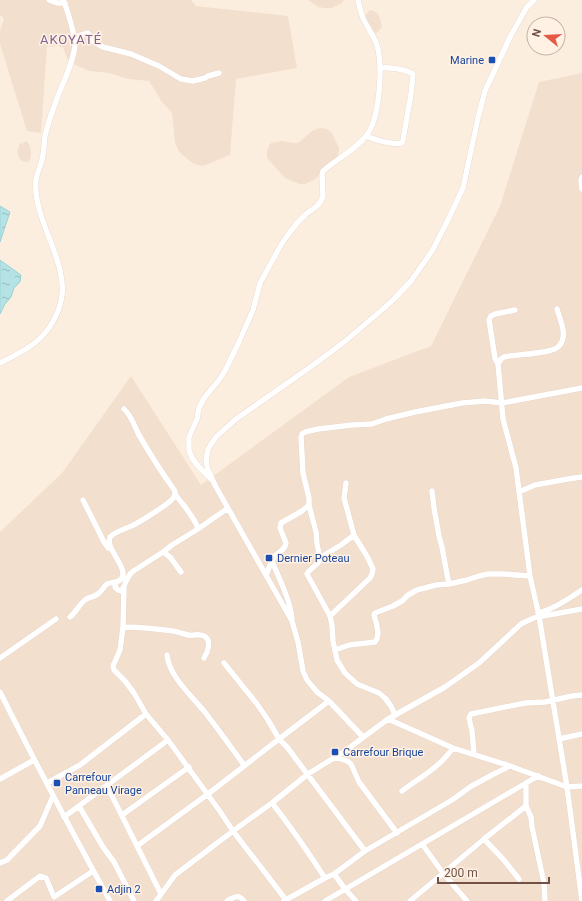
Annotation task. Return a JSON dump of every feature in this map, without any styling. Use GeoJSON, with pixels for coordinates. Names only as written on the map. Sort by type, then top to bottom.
{"type":"FeatureCollection","features":[{"type":"Feature","properties":{"kind":"street"},"geometry":{"type":"LineString","coordinates":[[0,363],[30,347],[43,336],[52,324],[58,312],[63,290],[61,276],[37,197],[36,183],[37,172],[43,154],[45,137],[75,45],[75,37],[64,2],[57,3],[50,0]]}},
{"type":"Feature","properties":{"kind":"street"},"geometry":{"type":"LineString","coordinates":[[214,482],[198,466],[192,458],[189,450],[188,437],[197,419],[199,408],[204,398],[225,371],[248,323],[260,283],[281,245],[298,222],[321,201],[323,196],[323,171],[366,136],[370,131],[373,122],[380,84],[380,57],[377,44],[363,17],[358,0]]}},
{"type":"Feature","properties":{"kind":"street"},"geometry":{"type":"LineString","coordinates":[[364,737],[317,692],[307,680],[303,671],[298,642],[292,621],[216,487],[208,470],[206,461],[208,449],[216,437],[236,419],[343,343],[394,299],[411,281],[432,251],[463,188],[485,91],[510,35],[527,7],[534,0]]}},
{"type":"Feature","properties":{"kind":"street"},"geometry":{"type":"LineString","coordinates":[[75,37],[88,33],[91,40],[103,47],[132,54],[159,66],[181,79],[193,81],[219,73]]}},
{"type":"Feature","properties":{"kind":"street"},"geometry":{"type":"LineString","coordinates":[[366,136],[394,144],[402,143],[403,140],[413,74],[407,71],[387,67],[380,68]]}},
{"type":"Feature","properties":{"kind":"street"},"geometry":{"type":"LineString","coordinates":[[582,177],[582,189]]}},
{"type":"Feature","properties":{"kind":"street"},"geometry":{"type":"LineString","coordinates":[[498,364],[500,359],[508,356],[540,352],[560,347],[563,339],[563,328],[557,309]]}},
{"type":"Feature","properties":{"kind":"street"},"geometry":{"type":"LineString","coordinates":[[515,310],[495,314],[490,320],[494,353],[498,364],[503,419],[516,468],[530,576],[539,614],[567,787],[582,901]]}},
{"type":"Feature","properties":{"kind":"street"},"geometry":{"type":"LineString","coordinates":[[320,558],[303,473],[301,437],[305,432],[318,429],[372,424],[415,412],[462,404],[485,401],[502,403],[582,388]]}},
{"type":"Feature","properties":{"kind":"street"},"geometry":{"type":"LineString","coordinates":[[124,409],[128,412],[138,434],[175,494],[190,513],[198,526],[198,529]]}},
{"type":"Feature","properties":{"kind":"street"},"geometry":{"type":"LineString","coordinates":[[519,492],[535,485],[582,477]]}},
{"type":"Feature","properties":{"kind":"street"},"geometry":{"type":"LineString","coordinates":[[330,616],[370,578],[373,568],[354,535],[344,498],[346,483]]}},
{"type":"Feature","properties":{"kind":"street"},"geometry":{"type":"LineString","coordinates":[[432,491],[438,536],[442,547],[449,584]]}},
{"type":"Feature","properties":{"kind":"street"},"geometry":{"type":"LineString","coordinates":[[175,494],[174,498],[170,502],[110,537],[109,541],[111,548],[122,570],[123,627],[120,650],[113,666],[114,670],[134,693],[146,714],[168,740],[233,831],[285,900],[334,874],[365,851],[452,800],[470,787],[510,766]]}},
{"type":"Feature","properties":{"kind":"street"},"geometry":{"type":"LineString","coordinates":[[83,500],[104,542],[108,548],[111,548]]}},
{"type":"Feature","properties":{"kind":"street"},"geometry":{"type":"LineString","coordinates":[[266,575],[274,556],[282,551],[286,546],[280,528],[281,523],[302,511],[309,505]]}},
{"type":"Feature","properties":{"kind":"street"},"geometry":{"type":"LineString","coordinates":[[70,616],[82,603],[99,593],[108,584],[122,582],[132,572],[228,508]]}},
{"type":"Feature","properties":{"kind":"street"},"geometry":{"type":"LineString","coordinates":[[354,535],[341,546],[321,557],[318,563],[307,574],[330,616],[337,660],[345,673],[357,684],[378,693],[385,698],[391,706],[395,716]]}},
{"type":"Feature","properties":{"kind":"street"},"geometry":{"type":"LineString","coordinates":[[163,552],[170,557],[181,572]]}},
{"type":"Feature","properties":{"kind":"street"},"geometry":{"type":"LineString","coordinates":[[272,561],[288,600],[292,614],[292,621]]}},
{"type":"Feature","properties":{"kind":"street"},"geometry":{"type":"LineString","coordinates":[[335,650],[350,645],[375,642],[378,635],[374,615],[375,613],[393,606],[402,601],[408,594],[417,590],[467,580],[488,574],[530,576]]}},
{"type":"Feature","properties":{"kind":"street"},"geometry":{"type":"LineString","coordinates":[[156,901],[176,875],[308,774],[335,757],[388,719],[445,687],[479,662],[521,624],[554,608],[582,590]]}},
{"type":"Feature","properties":{"kind":"street"},"geometry":{"type":"LineString","coordinates":[[539,614],[543,616],[582,609]]}},
{"type":"Feature","properties":{"kind":"street"},"geometry":{"type":"LineString","coordinates":[[0,658],[56,619]]}},
{"type":"Feature","properties":{"kind":"street"},"geometry":{"type":"LineString","coordinates":[[123,627],[173,631],[187,635],[204,635],[209,644],[204,658]]}},
{"type":"Feature","properties":{"kind":"street"},"geometry":{"type":"LineString","coordinates":[[167,655],[167,661],[174,676],[244,765]]}},
{"type":"Feature","properties":{"kind":"street"},"geometry":{"type":"LineString","coordinates":[[224,663],[257,704],[279,738],[308,774],[365,851]]}},
{"type":"Feature","properties":{"kind":"street"},"geometry":{"type":"LineString","coordinates":[[0,692],[34,760],[110,901]]}},
{"type":"Feature","properties":{"kind":"street"},"geometry":{"type":"LineString","coordinates":[[474,754],[472,730],[469,721],[472,714],[525,703],[538,703],[582,695]]}},
{"type":"Feature","properties":{"kind":"street"},"geometry":{"type":"LineString","coordinates":[[137,846],[208,794],[328,701]]}},
{"type":"Feature","properties":{"kind":"street"},"geometry":{"type":"LineString","coordinates":[[47,783],[80,765],[146,714]]}},
{"type":"Feature","properties":{"kind":"street"},"geometry":{"type":"LineString","coordinates":[[388,719],[453,748],[510,766],[567,787],[582,786]]}},
{"type":"Feature","properties":{"kind":"street"},"geometry":{"type":"LineString","coordinates":[[559,739],[582,734]]}},
{"type":"Feature","properties":{"kind":"street"},"geometry":{"type":"LineString","coordinates":[[64,817],[168,740]]}},
{"type":"Feature","properties":{"kind":"street"},"geometry":{"type":"LineString","coordinates":[[402,791],[433,769],[453,748]]}},
{"type":"Feature","properties":{"kind":"street"},"geometry":{"type":"LineString","coordinates":[[335,757],[348,761],[351,764],[359,782],[397,833]]}},
{"type":"Feature","properties":{"kind":"street"},"geometry":{"type":"LineString","coordinates":[[0,779],[34,760]]}},
{"type":"Feature","properties":{"kind":"street"},"geometry":{"type":"LineString","coordinates":[[122,815],[188,767]]}},
{"type":"Feature","properties":{"kind":"street"},"geometry":{"type":"LineString","coordinates":[[325,901],[538,776]]}},
{"type":"Feature","properties":{"kind":"street"},"geometry":{"type":"LineString","coordinates":[[526,783],[526,806],[530,817],[544,883],[545,901]]}},
{"type":"Feature","properties":{"kind":"street"},"geometry":{"type":"LineString","coordinates":[[107,786],[161,894]]}},
{"type":"Feature","properties":{"kind":"street"},"geometry":{"type":"LineString","coordinates":[[0,863],[7,860],[40,826],[53,796]]}},
{"type":"Feature","properties":{"kind":"street"},"geometry":{"type":"LineString","coordinates":[[272,803],[286,820],[325,878]]}},
{"type":"Feature","properties":{"kind":"street"},"geometry":{"type":"LineString","coordinates":[[79,806],[103,847],[114,862],[134,901]]}},
{"type":"Feature","properties":{"kind":"street"},"geometry":{"type":"LineString","coordinates":[[411,901],[484,839],[526,806]]}},
{"type":"Feature","properties":{"kind":"street"},"geometry":{"type":"LineString","coordinates":[[484,839],[519,879]]}},
{"type":"Feature","properties":{"kind":"street"},"geometry":{"type":"LineString","coordinates":[[422,844],[443,873],[467,901]]}},
{"type":"Feature","properties":{"kind":"street"},"geometry":{"type":"LineString","coordinates":[[7,901],[40,876],[46,878],[54,897],[93,871]]}},
{"type":"Feature","properties":{"kind":"street"},"geometry":{"type":"LineString","coordinates":[[334,874],[356,901]]}},
{"type":"Feature","properties":{"kind":"street"},"geometry":{"type":"LineString","coordinates":[[227,901],[238,896],[244,901]]}},
{"type":"Feature","properties":{"kind":"shaded area"},"geometry":{"type":"Polygon","coordinates":[[[0,0],[191,0],[196,6],[288,16],[297,68],[236,79],[230,155],[203,166],[194,164],[180,153],[175,143],[172,113],[162,102],[149,81],[128,79],[109,73],[89,71],[69,62],[63,48],[59,46],[47,47],[41,133],[27,131],[0,44],[0,31],[4,18],[0,15],[0,0]]]}},
{"type":"Feature","properties":{"kind":"shaded area"},"geometry":{"type":"Polygon","coordinates":[[[308,0],[344,0],[342,3],[332,8],[324,8],[318,7],[308,0]]]}},
{"type":"Feature","properties":{"kind":"shaded area"},"geometry":{"type":"Polygon","coordinates":[[[370,10],[378,14],[380,18],[382,26],[376,33],[370,28],[364,16],[370,10]]]}},
{"type":"Feature","properties":{"kind":"shaded area"},"geometry":{"type":"Polygon","coordinates":[[[582,73],[582,901],[0,901],[0,532],[62,473],[131,376],[201,485],[349,377],[431,346],[500,206],[539,82],[582,73]]]}},
{"type":"Feature","properties":{"kind":"shaded area"},"geometry":{"type":"Polygon","coordinates":[[[320,128],[327,129],[332,133],[339,148],[336,159],[314,180],[305,184],[299,184],[285,178],[267,158],[269,145],[271,143],[282,141],[298,143],[312,131],[320,128]]]}},
{"type":"Feature","properties":{"kind":"shaded area"},"geometry":{"type":"Polygon","coordinates":[[[26,141],[29,144],[31,151],[30,160],[27,162],[20,159],[17,152],[20,143],[22,144],[26,141]]]}},
{"type":"Feature","properties":{"kind":"water"},"geometry":{"type":"Polygon","coordinates":[[[0,206],[10,212],[0,242],[0,206]]]}},
{"type":"Feature","properties":{"kind":"water"},"geometry":{"type":"Polygon","coordinates":[[[0,260],[21,275],[20,282],[14,288],[11,297],[5,304],[0,314],[0,260]]]}},
{"type":"Feature","properties":{"kind":"place","name":"Marine"},"geometry":{"type":"Point","coordinates":[492,60]}},
{"type":"Feature","properties":{"kind":"place","name":"Dernier Poteau"},"geometry":{"type":"Point","coordinates":[269,558]}},
{"type":"Feature","properties":{"kind":"place","name":"Carrefour Brique"},"geometry":{"type":"Point","coordinates":[335,752]}},
{"type":"Feature","properties":{"kind":"place","name":"Carrefour Panneau Virage"},"geometry":{"type":"Point","coordinates":[57,783]}},
{"type":"Feature","properties":{"kind":"place","name":"Adjin 2"},"geometry":{"type":"Point","coordinates":[99,889]}},
{"type":"Feature","properties":{"kind":"district","name":"AKOYATÉ"},"geometry":{"type":"Point","coordinates":[71,39]}}]}
